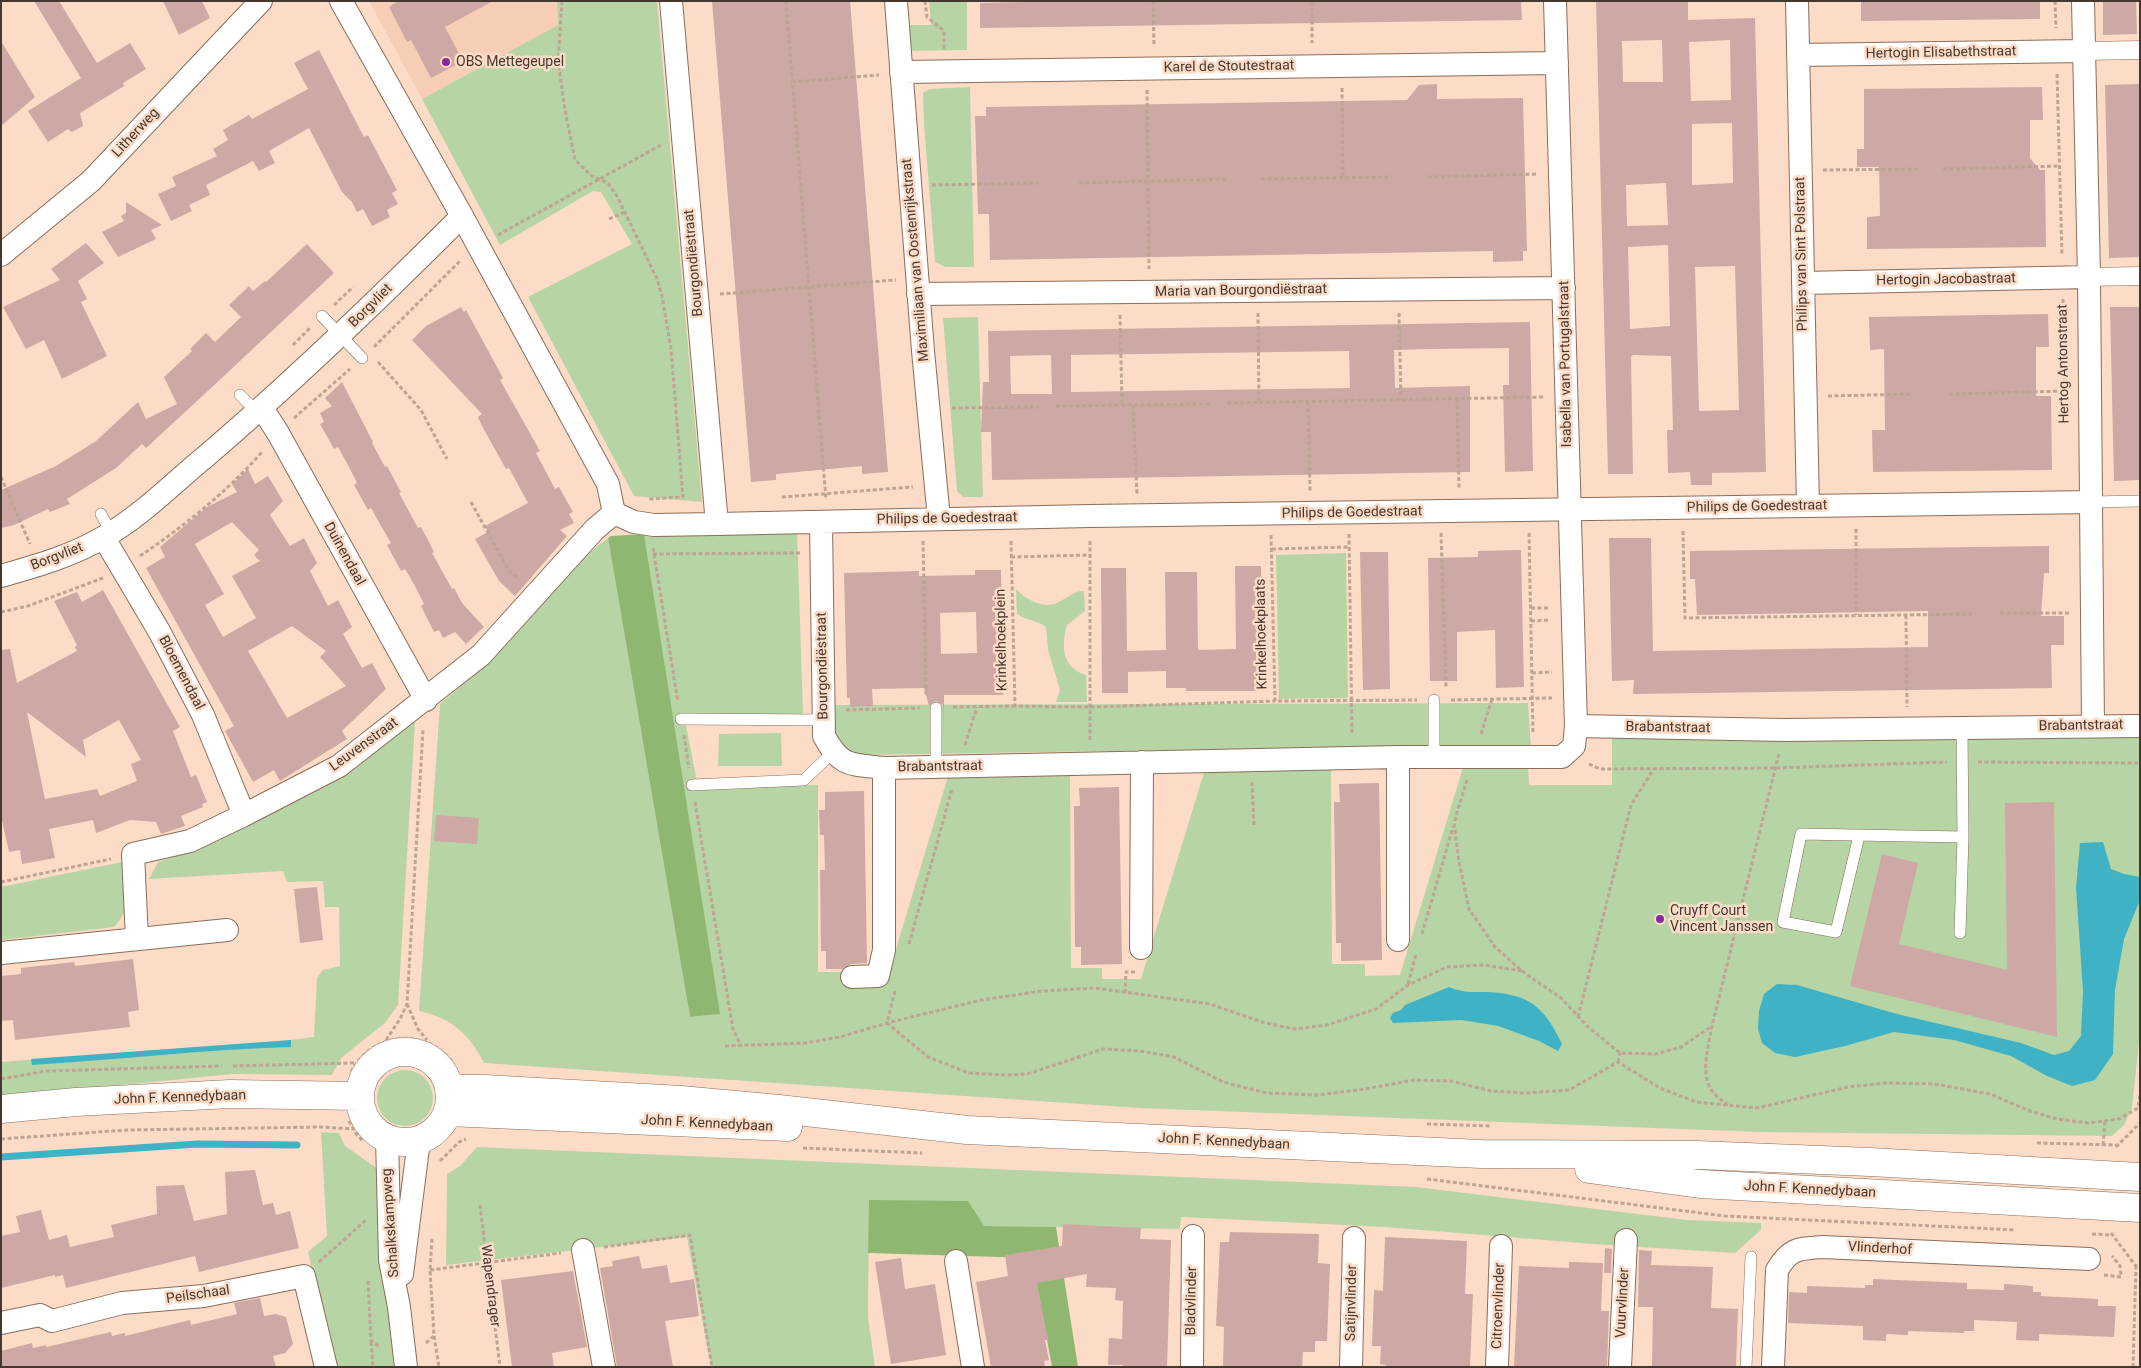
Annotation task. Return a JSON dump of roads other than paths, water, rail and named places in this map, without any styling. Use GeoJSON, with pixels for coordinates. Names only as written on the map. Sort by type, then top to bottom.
{"type":"FeatureCollection","features":[{"type":"Feature","properties":{"kind":"main road"},"geometry":{"type":"LineString","coordinates":[[403,1052],[420,1054],[435,1063],[445,1075],[454,1097],[441,1124],[432,1133],[419,1140],[402,1142],[387,1147],[367,1122],[352,1096],[372,1065],[386,1055],[403,1052]]}},
{"type":"Feature","properties":{"kind":"main road","name":"John F. Kennedybaan"},"geometry":{"type":"LineString","coordinates":[[1,1109],[76,1102],[230,1094],[352,1096]]}},
{"type":"Feature","properties":{"kind":"main road","name":"John F. Kennedybaan"},"geometry":{"type":"LineString","coordinates":[[454,1097],[682,1100],[967,1130],[1482,1154],[1696,1155],[1870,1162],[2140,1177]]}},
{"type":"Feature","properties":{"kind":"main road","name":"John F. Kennedybaan"},"geometry":{"type":"LineString","coordinates":[[1482,1154],[1700,1184],[2140,1208]]}},
{"type":"Feature","properties":{"kind":"street","name":"Litherweg"},"geometry":{"type":"LineString","coordinates":[[1,255],[91,181],[261,1]]}},
{"type":"Feature","properties":{"kind":"street"},"geometry":{"type":"LineString","coordinates":[[341,1],[479,246],[608,484],[614,513]]}},
{"type":"Feature","properties":{"kind":"street","name":"Bourgondiëstraat"},"geometry":{"type":"LineString","coordinates":[[671,1],[717,524]]}},
{"type":"Feature","properties":{"kind":"street","name":"Maximiliaan van Oostenrijkstraat"},"geometry":{"type":"LineString","coordinates":[[896,1],[918,286],[936,485],[931,519]]}},
{"type":"Feature","properties":{"kind":"street","name":"Isabella van Portugalstraat"},"geometry":{"type":"LineString","coordinates":[[1555,1],[1576,726]]}},
{"type":"Feature","properties":{"kind":"street","name":"Philips van Sint Polstraat"},"geometry":{"type":"LineString","coordinates":[[1797,1],[1808,506]]}},
{"type":"Feature","properties":{"kind":"street","name":"Hertog Antonstraat"},"geometry":{"type":"LineString","coordinates":[[2083,1],[2089,278],[2093,726]]}},
{"type":"Feature","properties":{"kind":"street"},"geometry":{"type":"LineString","coordinates":[[2084,52],[2140,50]]}},
{"type":"Feature","properties":{"kind":"street","name":"Hertogin Elisabethstraat"},"geometry":{"type":"LineString","coordinates":[[1798,55],[2084,52]]}},
{"type":"Feature","properties":{"kind":"street","name":"Karel de Stoutestraat"},"geometry":{"type":"LineString","coordinates":[[901,72],[1557,63]]}},
{"type":"Feature","properties":{"kind":"street","name":"Borgvliet"},"geometry":{"type":"LineString","coordinates":[[1,576],[40,565],[105,528],[133,518],[259,410],[341,336],[462,216]]}},
{"type":"Feature","properties":{"kind":"street"},"geometry":{"type":"LineString","coordinates":[[2089,278],[2140,276]]}},
{"type":"Feature","properties":{"kind":"street","name":"Hertogin Jacobastraat"},"geometry":{"type":"LineString","coordinates":[[1803,283],[2089,278]]}},
{"type":"Feature","properties":{"kind":"street","name":"Maria van Bourgondiëstraat"},"geometry":{"type":"LineString","coordinates":[[918,286],[1119,292],[1564,288]]}},
{"type":"Feature","properties":{"kind":"street","name":"Duinendaal"},"geometry":{"type":"LineString","coordinates":[[259,410],[278,433],[426,700]]}},
{"type":"Feature","properties":{"kind":"street","name":"Philips de Goedestraat"},"geometry":{"type":"LineString","coordinates":[[614,513],[634,522],[654,525],[1090,516],[2092,502]]}},
{"type":"Feature","properties":{"kind":"street","name":"Leuvenstraat"},"geometry":{"type":"LineString","coordinates":[[138,939],[134,854],[190,841],[338,766],[481,656],[595,529],[614,513]]}},
{"type":"Feature","properties":{"kind":"street","name":"Bourgondiëstraat"},"geometry":{"type":"LineString","coordinates":[[823,523],[823,720],[824,736],[833,752]]}},
{"type":"Feature","properties":{"kind":"street","name":"Bloemendaal"},"geometry":{"type":"LineString","coordinates":[[105,528],[203,715],[244,815]]}},
{"type":"Feature","properties":{"kind":"street","name":"Brabantstraat"},"geometry":{"type":"LineString","coordinates":[[852,977],[878,976],[884,950],[884,768],[1398,757],[1562,757],[1574,746],[1576,726],[1785,730],[2140,726]]}},
{"type":"Feature","properties":{"kind":"street"},"geometry":{"type":"LineString","coordinates":[[833,752],[848,764],[884,768]]}},
{"type":"Feature","properties":{"kind":"street"},"geometry":{"type":"LineString","coordinates":[[1398,757],[1408,945]]}},
{"type":"Feature","properties":{"kind":"street"},"geometry":{"type":"LineString","coordinates":[[1141,948],[1142,762]]}},
{"type":"Feature","properties":{"kind":"street"},"geometry":{"type":"LineString","coordinates":[[1,953],[227,930]]}},
{"type":"Feature","properties":{"kind":"street","name":"Schalkskampweg"},"geometry":{"type":"LineString","coordinates":[[399,1307],[419,1140]]}},
{"type":"Feature","properties":{"kind":"street","name":"Schalkskampweg"},"geometry":{"type":"LineString","coordinates":[[387,1147],[390,1260],[399,1307],[406,1367]]}},
{"type":"Feature","properties":{"kind":"street","name":"Bladvlinder"},"geometry":{"type":"LineString","coordinates":[[1192,1367],[1193,1236]]}},
{"type":"Feature","properties":{"kind":"street","name":"Satijnvlinder"},"geometry":{"type":"LineString","coordinates":[[1351,1367],[1354,1238]]}},
{"type":"Feature","properties":{"kind":"street","name":"Vuurvlinder"},"geometry":{"type":"LineString","coordinates":[[1620,1367],[1626,1240]]}},
{"type":"Feature","properties":{"kind":"street","name":"Citroenvlinder"},"geometry":{"type":"LineString","coordinates":[[1497,1367],[1501,1246]]}},
{"type":"Feature","properties":{"kind":"street","name":"Vlinderhof"},"geometry":{"type":"LineString","coordinates":[[1773,1367],[1777,1270],[1785,1256],[1800,1249],[1822,1247],[2089,1259]]}},
{"type":"Feature","properties":{"kind":"street"},"geometry":{"type":"LineString","coordinates":[[582,1250],[604,1367]]}},
{"type":"Feature","properties":{"kind":"street"},"geometry":{"type":"LineString","coordinates":[[956,1261],[973,1367]]}},
{"type":"Feature","properties":{"kind":"street","name":"Peilschaal"},"geometry":{"type":"LineString","coordinates":[[1,1323],[40,1315],[52,1321],[122,1303],[204,1296],[304,1276],[326,1367]]}},
{"type":"Feature","properties":{"kind":"lane"},"geometry":{"type":"LineString","coordinates":[[322,316],[362,358]]}},
{"type":"Feature","properties":{"kind":"lane"},"geometry":{"type":"LineString","coordinates":[[240,395],[259,410]]}},
{"type":"Feature","properties":{"kind":"lane"},"geometry":{"type":"LineString","coordinates":[[2092,502],[2140,501]]}},
{"type":"Feature","properties":{"kind":"lane"},"geometry":{"type":"LineString","coordinates":[[1434,700],[1434,757]]}},
{"type":"Feature","properties":{"kind":"lane"},"geometry":{"type":"LineString","coordinates":[[936,708],[936,766]]}},
{"type":"Feature","properties":{"kind":"lane"},"geometry":{"type":"LineString","coordinates":[[681,719],[823,720]]}},
{"type":"Feature","properties":{"kind":"lane"},"geometry":{"type":"LineString","coordinates":[[1960,933],[1963,837],[1962,728]]}},
{"type":"Feature","properties":{"kind":"lane"},"geometry":{"type":"LineString","coordinates":[[692,785],[804,780],[833,752]]}},
{"type":"Feature","properties":{"kind":"lane"},"geometry":{"type":"LineString","coordinates":[[1859,836],[1836,932],[1783,922],[1802,834],[1963,837]]}},
{"type":"Feature","properties":{"kind":"lane"},"geometry":{"type":"LineString","coordinates":[[1746,1367],[1751,1257]]}},
{"type":"Feature","properties":{"kind":"water"},"geometry":{"type":"Polygon","coordinates":[[[2103,842],[2111,869],[2140,877],[2140,900],[2124,939],[2115,990],[2113,1054],[2095,1080],[2072,1086],[2047,1076],[2011,1056],[1954,1040],[1894,1032],[1845,1046],[1795,1057],[1775,1053],[1762,1043],[1758,1029],[1759,1011],[1764,994],[1777,984],[1797,985],[1897,1014],[2021,1043],[2054,1055],[2069,1051],[2081,1036],[2083,991],[2076,888],[2080,843],[2103,842]]]}},
{"type":"Feature","properties":{"kind":"water"},"geometry":{"type":"Polygon","coordinates":[[[1449,987],[1468,992],[1502,993],[1534,1004],[1549,1020],[1562,1044],[1558,1051],[1539,1041],[1498,1026],[1462,1020],[1393,1023],[1390,1018],[1393,1013],[1401,1010],[1405,1005],[1449,987]]]}},
{"type":"Feature","properties":{"kind":"water"},"geometry":{"type":"Polygon","coordinates":[[[291,1040],[291,1047],[226,1050],[32,1065],[31,1059],[291,1040]]]}},
{"type":"Feature","properties":{"kind":"waterway"},"geometry":{"type":"LineString","coordinates":[[1,1157],[198,1144],[297,1145]]}},
{"type":"Feature","properties":{"kind":"place","name":"OBS Mettegeupel"},"geometry":{"type":"Point","coordinates":[446,62]}},
{"type":"Feature","properties":{"kind":"place","name":"Cruyff Court Vincent Janssen"},"geometry":{"type":"Point","coordinates":[1660,919]}}]}
